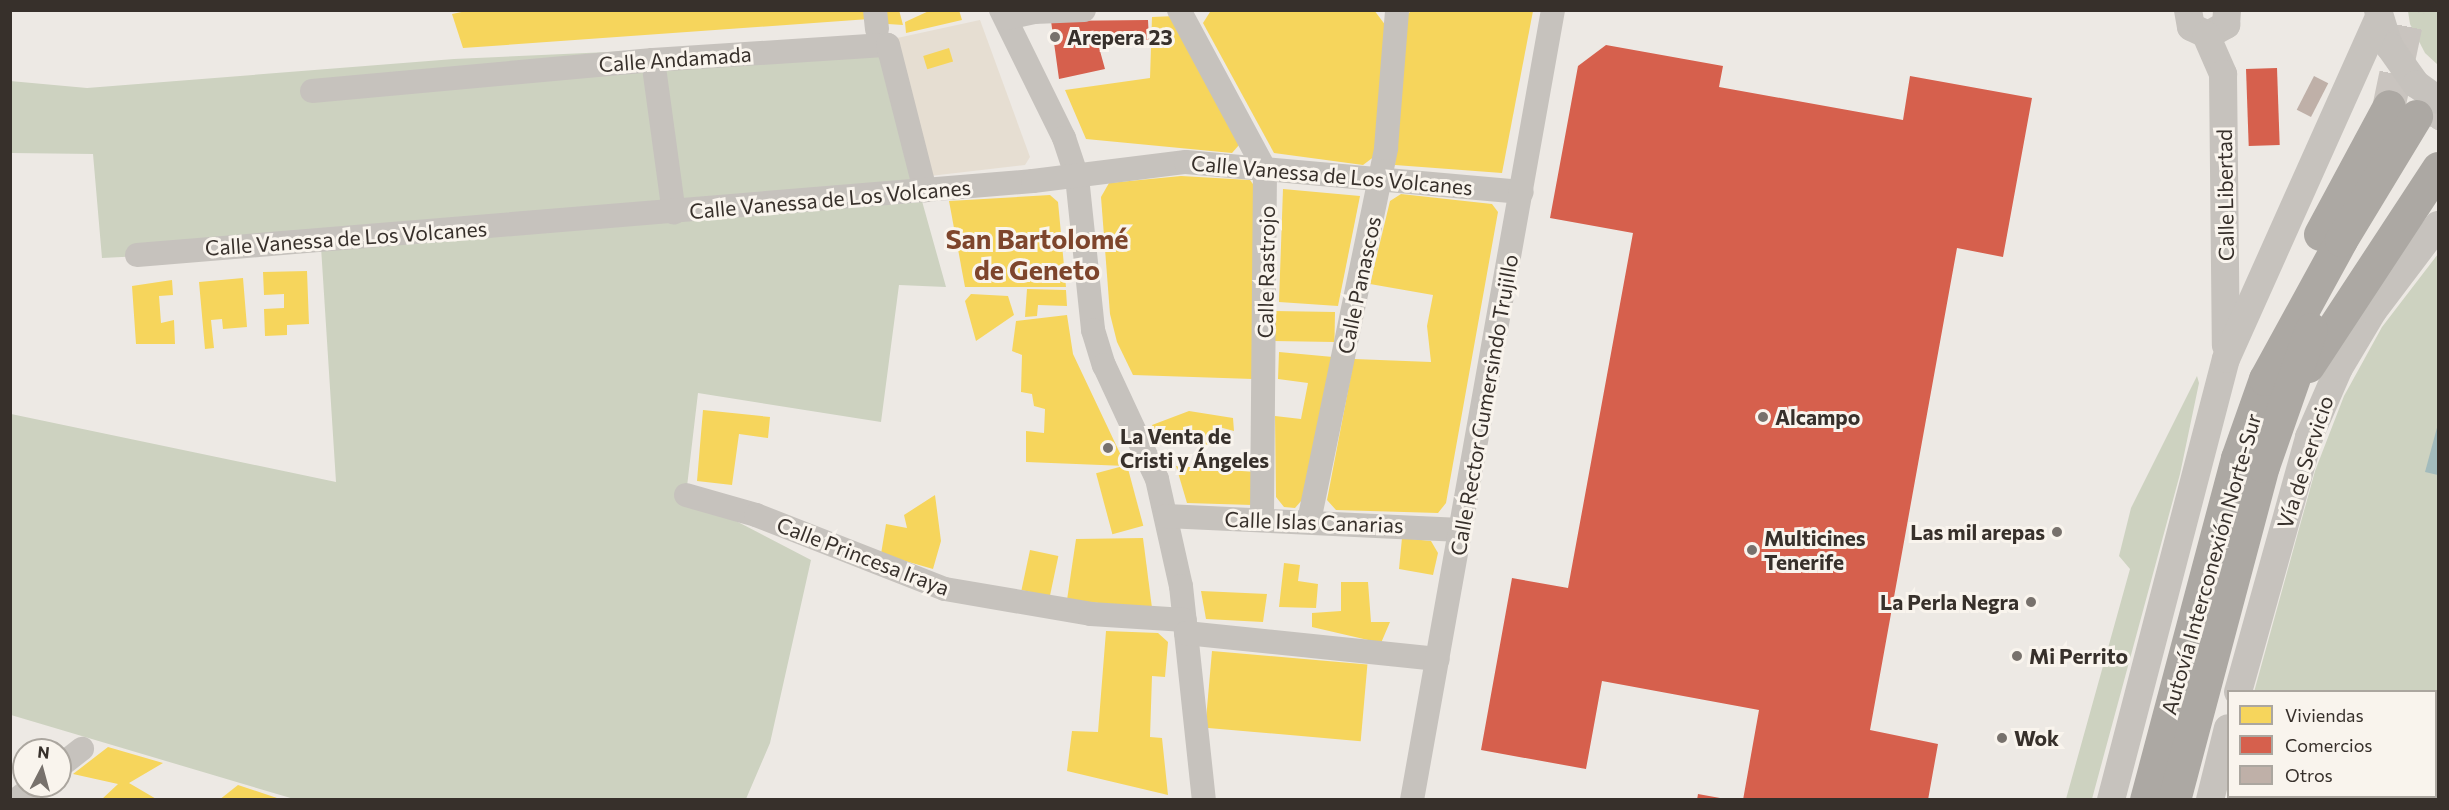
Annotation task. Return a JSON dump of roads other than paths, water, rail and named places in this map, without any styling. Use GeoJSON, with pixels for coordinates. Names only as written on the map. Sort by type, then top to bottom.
{"type":"FeatureCollection","features":[{"type":"Feature","properties":{"kind":"highway","name":"Autovía Interconexión Norte-Sur"},"geometry":{"type":"LineString","coordinates":[[2146,800],[2237,458],[2275,389],[2341,240],[2418,112]]}},
{"type":"Feature","properties":{"kind":"highway"},"geometry":{"type":"LineString","coordinates":[[2275,389],[2439,168]]}},
{"type":"Feature","properties":{"kind":"highway","name":"Autovía Interconexión Norte-Sur"},"geometry":{"type":"LineString","coordinates":[[2174,800],[2260,477],[2275,389]]}},
{"type":"Feature","properties":{"kind":"street"},"geometry":{"type":"LineString","coordinates":[[1084,10],[1004,14],[1064,138],[1077,177],[1093,330],[1104,365],[1157,479],[1166,516],[1185,627],[1204,800]]}},
{"type":"Feature","properties":{"kind":"street","name":"Calle Rastrojo"},"geometry":{"type":"LineString","coordinates":[[1179,10],[1265,170],[1262,520]]}},
{"type":"Feature","properties":{"kind":"street","name":"Calle Panascos"},"geometry":{"type":"LineString","coordinates":[[1309,521],[1380,179],[1397,10]]}},
{"type":"Feature","properties":{"kind":"street","name":"Calle Rector Gumersindo Trujillo"},"geometry":{"type":"LineString","coordinates":[[1412,800],[1553,10]]}},
{"type":"Feature","properties":{"kind":"street","name":"Calle Libertad"},"geometry":{"type":"LineString","coordinates":[[2188,10],[2191,27],[2206,35],[2223,74],[2226,359]]}},
{"type":"Feature","properties":{"kind":"street"},"geometry":{"type":"LineString","coordinates":[[2206,35],[2221,30],[2228,10]]}},
{"type":"Feature","properties":{"kind":"street"},"geometry":{"type":"LineString","coordinates":[[2379,14],[2389,46],[2416,84],[2418,112]]}},
{"type":"Feature","properties":{"kind":"street"},"geometry":{"type":"LineString","coordinates":[[2111,800],[2226,359],[2379,14]]}},
{"type":"Feature","properties":{"kind":"street","name":"Calle Andamada"},"geometry":{"type":"LineString","coordinates":[[312,91],[653,60],[888,45],[925,190]]}},
{"type":"Feature","properties":{"kind":"street"},"geometry":{"type":"LineString","coordinates":[[653,60],[674,213]]}},
{"type":"Feature","properties":{"kind":"street","name":"Calle Vanessa de Los Volcanes"},"geometry":{"type":"LineString","coordinates":[[137,255],[674,213],[1077,177],[1186,162],[1522,192]]}},
{"type":"Feature","properties":{"kind":"street","name":"Vía de Servicio"},"geometry":{"type":"LineString","coordinates":[[2239,690],[2309,437],[2334,378],[2373,311],[2439,225]]}},
{"type":"Feature","properties":{"kind":"street","name":"Calle Princesa Iraya"},"geometry":{"type":"LineString","coordinates":[[686,495],[756,515],[945,589],[1091,614],[1438,659]]}},
{"type":"Feature","properties":{"kind":"street","name":"Calle Islas Canarias"},"geometry":{"type":"LineString","coordinates":[[1166,516],[1461,530]]}},
{"type":"Feature","properties":{"kind":"street"},"geometry":{"type":"LineString","coordinates":[[2210,800],[2223,769],[2227,742]]}},
{"type":"Feature","properties":{"kind":"street"},"geometry":{"type":"LineString","coordinates":[[72,757],[82,749]]}},
{"type":"Feature","properties":{"kind":"water"},"geometry":{"type":"Polygon","coordinates":[[[2438,424],[2438,475],[2425,472],[2438,424]]]}},
{"type":"Feature","properties":{"kind":"tunnel"},"geometry":{"type":"LineString","coordinates":[[2389,106],[2409,10]]}},
{"type":"Feature","properties":{"kind":"tunnel"},"geometry":{"type":"LineString","coordinates":[[2430,126],[2438,112]]}},
{"type":"Feature","properties":{"kind":"place","name":"Arepera 23"},"geometry":{"type":"Point","coordinates":[1055,37]}},
{"type":"Feature","properties":{"kind":"place","name":"Alcampo"},"geometry":{"type":"Point","coordinates":[1763,417]}},
{"type":"Feature","properties":{"kind":"place","name":"La Venta de Cristi y Ángeles"},"geometry":{"type":"Point","coordinates":[1108,448]}},
{"type":"Feature","properties":{"kind":"place","name":"Las mil arepas"},"geometry":{"type":"Point","coordinates":[2057,532]}},
{"type":"Feature","properties":{"kind":"place","name":"Multicines Tenerife"},"geometry":{"type":"Point","coordinates":[1752,550]}},
{"type":"Feature","properties":{"kind":"place","name":"La Perla Negra"},"geometry":{"type":"Point","coordinates":[2031,602]}},
{"type":"Feature","properties":{"kind":"place","name":"Mi Perrito"},"geometry":{"type":"Point","coordinates":[2017,656]}},
{"type":"Feature","properties":{"kind":"place","name":"Wok"},"geometry":{"type":"Point","coordinates":[2002,738]}},
{"type":"Feature","properties":{"kind":"district","name":"San Bartolomé de Geneto"},"geometry":{"type":"Point","coordinates":[1037,254]}}]}
